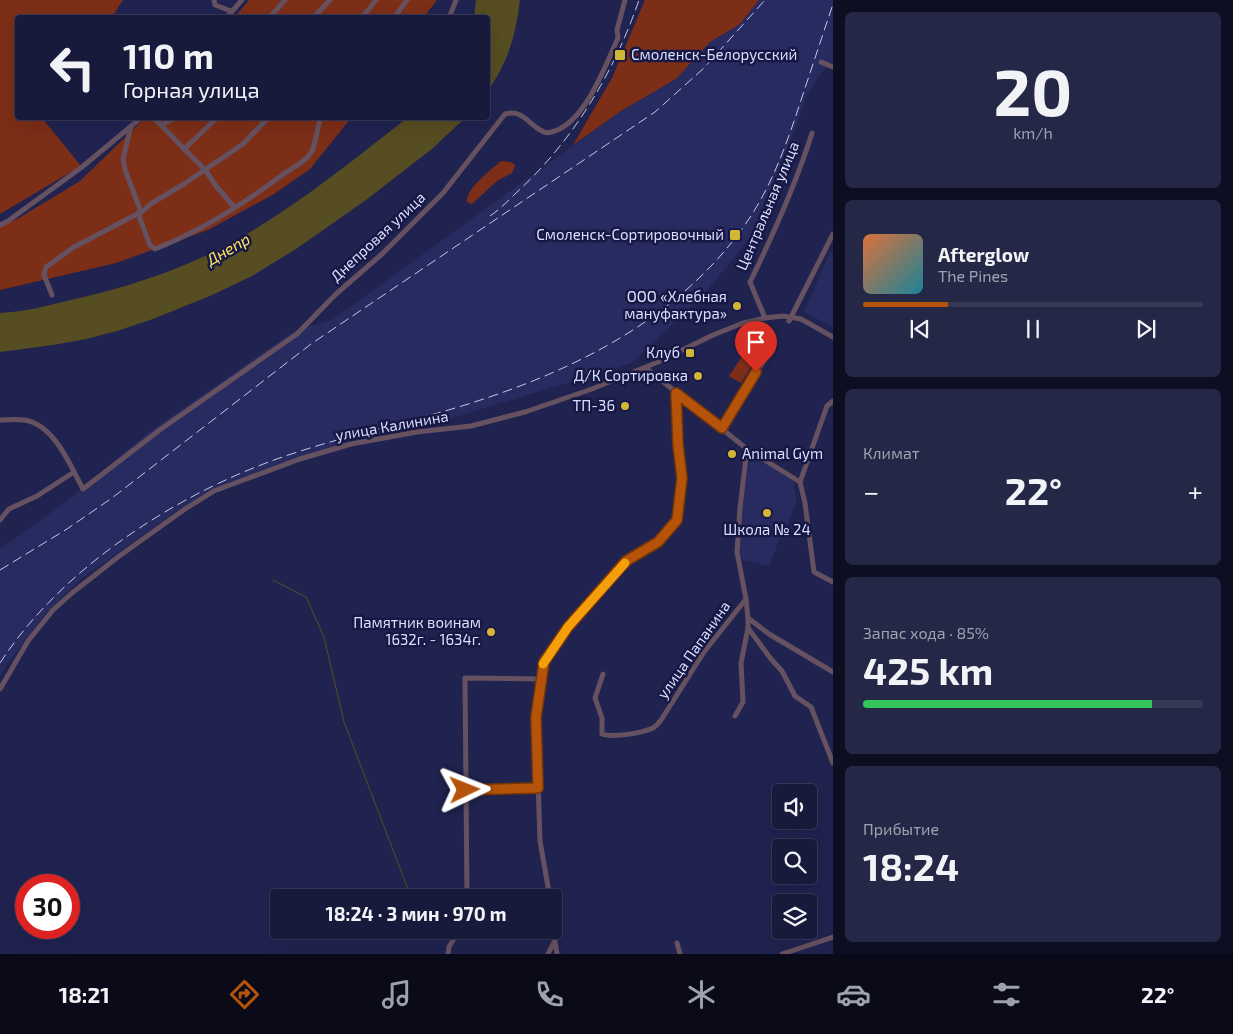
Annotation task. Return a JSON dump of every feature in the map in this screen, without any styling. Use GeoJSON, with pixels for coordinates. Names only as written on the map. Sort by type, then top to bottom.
{"type":"FeatureCollection","features":[{"type":"Feature","properties":{"kind":"street"},"geometry":{"type":"LineString","coordinates":[[214,0],[216,5],[231,11]]}},
{"type":"Feature","properties":{"kind":"street"},"geometry":{"type":"LineString","coordinates":[[228,15],[242,0]]}},
{"type":"Feature","properties":{"kind":"street"},"geometry":{"type":"LineString","coordinates":[[272,15],[285,0]]}},
{"type":"Feature","properties":{"kind":"street"},"geometry":{"type":"LineString","coordinates":[[316,15],[330,0]]}},
{"type":"Feature","properties":{"kind":"street"},"geometry":{"type":"LineString","coordinates":[[364,15],[376,0]]}},
{"type":"Feature","properties":{"kind":"street"},"geometry":{"type":"LineString","coordinates":[[396,15],[407,0]]}},
{"type":"Feature","properties":{"kind":"street"},"geometry":{"type":"LineString","coordinates":[[450,15],[456,0]]}},
{"type":"Feature","properties":{"kind":"street","name":"Днепровая улица"},"geometry":{"type":"LineString","coordinates":[[74,472],[83,489],[161,429],[297,334],[336,294],[382,254],[443,193],[505,114],[511,112],[522,114],[541,131],[548,133],[562,129],[577,116],[596,85],[618,38],[617,30],[625,0]]}},
{"type":"Feature","properties":{"kind":"street"},"geometry":{"type":"LineString","coordinates":[[821,62],[833,67]]}},
{"type":"Feature","properties":{"kind":"street"},"geometry":{"type":"LineString","coordinates":[[0,225],[82,168],[138,120]]}},
{"type":"Feature","properties":{"kind":"street"},"geometry":{"type":"LineString","coordinates":[[156,120],[204,169],[234,207]]}},
{"type":"Feature","properties":{"kind":"street"},"geometry":{"type":"LineString","coordinates":[[162,125],[171,120]]}},
{"type":"Feature","properties":{"kind":"street"},"geometry":{"type":"LineString","coordinates":[[184,149],[215,120]]}},
{"type":"Feature","properties":{"kind":"street"},"geometry":{"type":"LineString","coordinates":[[52,295],[44,275],[46,266],[74,246],[140,213],[152,203],[184,184],[243,144],[266,120]]}},
{"type":"Feature","properties":{"kind":"street"},"geometry":{"type":"LineString","coordinates":[[131,126],[123,159],[125,170],[140,209],[140,219],[150,245],[155,249],[210,223],[306,159],[312,151],[320,120]]}},
{"type":"Feature","properties":{"kind":"street","name":"Центральная улица"},"geometry":{"type":"LineString","coordinates":[[765,318],[750,282],[778,225],[812,133]]}},
{"type":"Feature","properties":{"kind":"street"},"geometry":{"type":"LineString","coordinates":[[790,319],[833,234]]}},
{"type":"Feature","properties":{"kind":"street","name":"улица Калинина"},"geometry":{"type":"LineString","coordinates":[[0,689],[28,642],[53,610],[72,593],[185,509],[214,491],[300,459],[351,444],[471,426],[525,412],[646,368],[713,335],[743,323],[782,316],[790,319],[801,319],[833,337]]}},
{"type":"Feature","properties":{"kind":"street"},"geometry":{"type":"LineString","coordinates":[[722,428],[772,348]]}},
{"type":"Feature","properties":{"kind":"street"},"geometry":{"type":"LineString","coordinates":[[646,368],[747,449],[800,482]]}},
{"type":"Feature","properties":{"kind":"street"},"geometry":{"type":"LineString","coordinates":[[548,889],[540,842],[536,717],[539,679],[544,662],[568,627],[626,561],[658,542],[677,520],[682,478],[678,445],[676,393]]}},
{"type":"Feature","properties":{"kind":"street"},"geometry":{"type":"LineString","coordinates":[[833,401],[827,406],[800,482],[805,503],[814,572],[833,582]]}},
{"type":"Feature","properties":{"kind":"street"},"geometry":{"type":"LineString","coordinates":[[0,420],[25,420],[43,427],[58,446],[74,472],[37,496],[10,510],[0,520]]}},
{"type":"Feature","properties":{"kind":"street","name":"улица Папанина"},"geometry":{"type":"LineString","coordinates":[[603,674],[595,698],[602,718],[602,734],[607,736],[654,728],[662,720],[704,652],[746,599],[737,552],[747,449]]}},
{"type":"Feature","properties":{"kind":"street"},"geometry":{"type":"LineString","coordinates":[[735,716],[743,702],[741,663],[748,628],[746,599]]}},
{"type":"Feature","properties":{"kind":"street"},"geometry":{"type":"LineString","coordinates":[[748,618],[769,634],[833,672]]}},
{"type":"Feature","properties":{"kind":"street"},"geometry":{"type":"LineString","coordinates":[[748,628],[770,659],[782,671],[795,696],[810,707],[833,762]]}},
{"type":"Feature","properties":{"kind":"street"},"geometry":{"type":"LineString","coordinates":[[467,889],[465,678],[539,679]]}},
{"type":"Feature","properties":{"kind":"street"},"geometry":{"type":"LineString","coordinates":[[465,790],[538,788]]}},
{"type":"Feature","properties":{"kind":"street"},"geometry":{"type":"LineString","coordinates":[[782,954],[833,937]]}},
{"type":"Feature","properties":{"kind":"street"},"geometry":{"type":"LineString","coordinates":[[448,954],[449,947],[454,939]]}},
{"type":"Feature","properties":{"kind":"street"},"geometry":{"type":"LineString","coordinates":[[554,939],[557,954]]}},
{"type":"Feature","properties":{"kind":"street"},"geometry":{"type":"LineString","coordinates":[[548,954],[554,942]]}},
{"type":"Feature","properties":{"kind":"street"},"geometry":{"type":"LineString","coordinates":[[677,943],[680,954]]}},
{"type":"Feature","properties":{"kind":"shaded area"},"geometry":{"type":"Polygon","coordinates":[[[0,0],[123,0],[114,14],[116,15],[15,15],[15,120],[44,120],[81,166],[0,214],[0,0]]]}},
{"type":"Feature","properties":{"kind":"shaded area"},"geometry":{"type":"Polygon","coordinates":[[[249,0],[437,0],[426,15],[236,15],[249,0]]]}},
{"type":"Feature","properties":{"kind":"shaded area"},"geometry":{"type":"Polygon","coordinates":[[[645,0],[759,0],[740,24],[710,42],[676,79],[621,111],[573,145],[612,78],[645,0]]]}},
{"type":"Feature","properties":{"kind":"shaded area"},"geometry":{"type":"Polygon","coordinates":[[[759,0],[833,0],[833,60],[808,92],[773,191],[749,239],[706,292],[632,363],[413,430],[364,437],[350,441],[214,490],[181,508],[81,579],[45,614],[7,664],[0,677],[0,549],[67,501],[146,434],[294,331],[332,320],[621,111],[676,79],[710,42],[740,24],[759,0]]]}},
{"type":"Feature","properties":{"kind":"shaded area"},"geometry":{"type":"Polygon","coordinates":[[[143,120],[349,120],[310,169],[274,194],[208,230],[116,263],[0,290],[0,227],[19,218],[80,181],[143,120]]]}},
{"type":"Feature","properties":{"kind":"shaded area"},"geometry":{"type":"Polygon","coordinates":[[[501,161],[514,164],[512,173],[497,181],[472,204],[467,202],[470,191],[501,161]]]}},
{"type":"Feature","properties":{"kind":"shaded area"},"geometry":{"type":"Polygon","coordinates":[[[830,252],[833,253],[833,327],[804,312],[830,252]]]}},
{"type":"Feature","properties":{"kind":"shaded area"},"geometry":{"type":"Polygon","coordinates":[[[743,355],[754,362],[741,383],[729,376],[743,355]]]}},
{"type":"Feature","properties":{"kind":"shaded area","name":"Школа № 24"},"geometry":{"type":"Polygon","coordinates":[[[750,453],[794,481],[796,502],[769,566],[743,560],[738,551],[750,453]]]}},
{"type":"Feature","properties":{"kind":"water"},"geometry":{"type":"Polygon","coordinates":[[[476,0],[520,0],[510,48],[490,88],[490,15],[474,15],[476,0]]]}},
{"type":"Feature","properties":{"kind":"water","name":"Днепр"},"geometry":{"type":"Polygon","coordinates":[[[404,120],[463,120],[433,148],[366,200],[296,249],[252,276],[212,295],[153,319],[117,331],[53,345],[0,352],[0,313],[38,308],[97,294],[142,281],[185,265],[247,234],[329,178],[404,120]]]}},
{"type":"Feature","properties":{"kind":"waterway"},"geometry":{"type":"LineString","coordinates":[[273,580],[306,597],[324,637],[344,722],[408,889]]}},
{"type":"Feature","properties":{"kind":"railway"},"geometry":{"type":"LineString","coordinates":[[490,216],[537,173],[573,128],[604,79],[617,54],[639,0]]}},
{"type":"Feature","properties":{"kind":"railway"},"geometry":{"type":"LineString","coordinates":[[0,570],[67,529],[112,498],[311,344],[655,112],[704,68],[765,0]]}},
{"type":"Feature","properties":{"kind":"railway"},"geometry":{"type":"LineString","coordinates":[[0,663],[24,630],[52,599],[84,570],[118,543],[153,519],[191,497],[228,479],[288,455],[445,411],[527,383],[605,347],[676,299],[707,270],[736,237],[760,202],[778,164],[833,4]]}},
{"type":"Feature","properties":{"kind":"slow traffic"},"geometry":{"type":"LineString","coordinates":[[543,664],[568,627],[625,563]]}},
{"type":"Feature","properties":{"kind":"place","name":"Смоленск-Белорусский"},"geometry":{"type":"Point","coordinates":[620,55]}},
{"type":"Feature","properties":{"kind":"place","name":"Смоленск-Сортировочный"},"geometry":{"type":"Point","coordinates":[735,235]}},
{"type":"Feature","properties":{"kind":"place","name":"ООО «Хлебная мануфактура»"},"geometry":{"type":"Point","coordinates":[737,306]}},
{"type":"Feature","properties":{"kind":"place","name":"Клуб"},"geometry":{"type":"Point","coordinates":[690,353]}},
{"type":"Feature","properties":{"kind":"place","name":"Д/К Сортировка"},"geometry":{"type":"Point","coordinates":[698,376]}},
{"type":"Feature","properties":{"kind":"place","name":"ТП-36"},"geometry":{"type":"Point","coordinates":[625,406]}},
{"type":"Feature","properties":{"kind":"place","name":"Animal Gym"},"geometry":{"type":"Point","coordinates":[732,454]}},
{"type":"Feature","properties":{"kind":"place","name":"Школа № 24"},"geometry":{"type":"Point","coordinates":[767,513]}},
{"type":"Feature","properties":{"kind":"place","name":"Памятник воинам 1632г. - 1634г."},"geometry":{"type":"Point","coordinates":[491,632]}},
{"type":"Feature","properties":{"kind":"route"},"geometry":{"type":"LineString","coordinates":[[465,790],[538,788],[536,717],[544,662],[568,627],[626,561],[658,542],[677,520],[682,478],[678,445],[676,393],[722,428],[756,372]]}}]}
